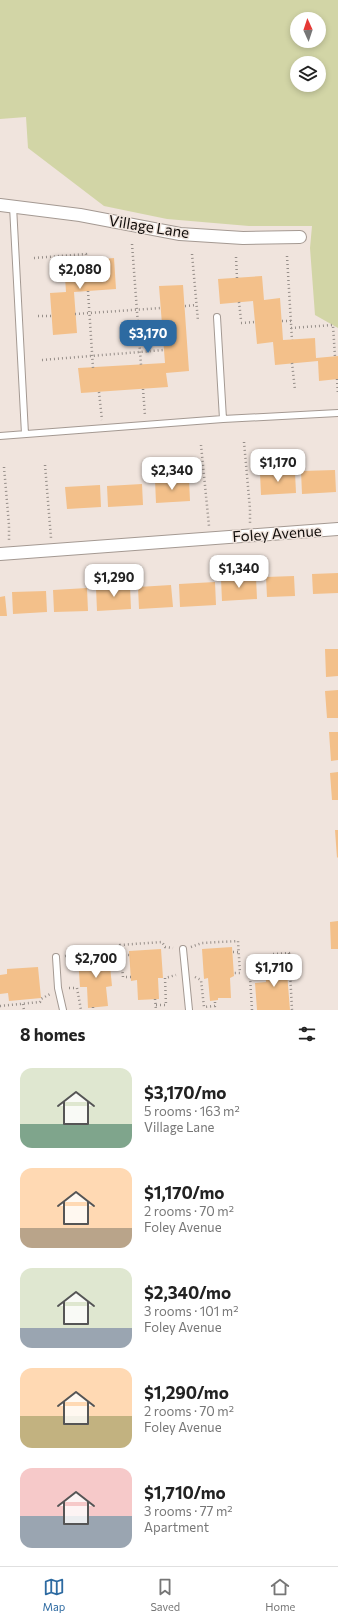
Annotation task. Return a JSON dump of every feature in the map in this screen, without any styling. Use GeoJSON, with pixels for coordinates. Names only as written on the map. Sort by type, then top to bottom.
{"type":"FeatureCollection","features":[{"type":"Feature","properties":{"kind":"street","name":"Village Lane"},"geometry":{"type":"LineString","coordinates":[[0,204],[80,215],[180,234],[243,238],[300,237]]}},
{"type":"Feature","properties":{"kind":"street","name":"Foley Avenue"},"geometry":{"type":"LineString","coordinates":[[0,554],[338,529]]}},
{"type":"Feature","properties":{"kind":"lane"},"geometry":{"type":"LineString","coordinates":[[13,205],[25,434]]}},
{"type":"Feature","properties":{"kind":"lane"},"geometry":{"type":"LineString","coordinates":[[217,317],[223,420]]}},
{"type":"Feature","properties":{"kind":"lane"},"geometry":{"type":"LineString","coordinates":[[0,436],[338,413]]}},
{"type":"Feature","properties":{"kind":"lane"},"geometry":{"type":"LineString","coordinates":[[183,949],[189,1010]]}},
{"type":"Feature","properties":{"kind":"lane"},"geometry":{"type":"LineString","coordinates":[[56,957],[58,988],[63,1010]]}},
{"type":"Feature","properties":{"kind":"path"},"geometry":{"type":"LineString","coordinates":[[132,244],[141,365]]}},
{"type":"Feature","properties":{"kind":"path"},"geometry":{"type":"LineString","coordinates":[[34,258],[86,254],[86,260]]}},
{"type":"Feature","properties":{"kind":"path"},"geometry":{"type":"LineString","coordinates":[[192,254],[198,321]]}},
{"type":"Feature","properties":{"kind":"path"},"geometry":{"type":"LineString","coordinates":[[287,256],[292,340]]}},
{"type":"Feature","properties":{"kind":"path"},"geometry":{"type":"LineString","coordinates":[[236,257],[238,278]]}},
{"type":"Feature","properties":{"kind":"path"},"geometry":{"type":"LineString","coordinates":[[88,291],[93,368]]}},
{"type":"Feature","properties":{"kind":"path"},"geometry":{"type":"LineString","coordinates":[[239,302],[241,320]]}},
{"type":"Feature","properties":{"kind":"path"},"geometry":{"type":"LineString","coordinates":[[184,306],[196,305]]}},
{"type":"Feature","properties":{"kind":"path"},"geometry":{"type":"LineString","coordinates":[[75,314],[161,308]]}},
{"type":"Feature","properties":{"kind":"path"},"geometry":{"type":"LineString","coordinates":[[38,316],[52,316]]}},
{"type":"Feature","properties":{"kind":"path"},"geometry":{"type":"LineString","coordinates":[[282,321],[292,321]]}},
{"type":"Feature","properties":{"kind":"path"},"geometry":{"type":"LineString","coordinates":[[241,324],[255,322]]}},
{"type":"Feature","properties":{"kind":"path"},"geometry":{"type":"LineString","coordinates":[[292,328],[333,325],[336,357]]}},
{"type":"Feature","properties":{"kind":"path"},"geometry":{"type":"LineString","coordinates":[[42,360],[164,350]]}},
{"type":"Feature","properties":{"kind":"path"},"geometry":{"type":"LineString","coordinates":[[292,364],[295,390]]}},
{"type":"Feature","properties":{"kind":"path"},"geometry":{"type":"LineString","coordinates":[[337,379],[338,395]]}},
{"type":"Feature","properties":{"kind":"path"},"geometry":{"type":"LineString","coordinates":[[143,389],[145,416]]}},
{"type":"Feature","properties":{"kind":"path"},"geometry":{"type":"LineString","coordinates":[[99,392],[102,420]]}},
{"type":"Feature","properties":{"kind":"path"},"geometry":{"type":"LineString","coordinates":[[244,442],[250,509],[250,526]]}},
{"type":"Feature","properties":{"kind":"path"},"geometry":{"type":"LineString","coordinates":[[202,445],[209,528]]}},
{"type":"Feature","properties":{"kind":"path"},"geometry":{"type":"LineString","coordinates":[[45,465],[51,540]]}},
{"type":"Feature","properties":{"kind":"path"},"geometry":{"type":"LineString","coordinates":[[4,467],[9,525],[9,545]]}},
{"type":"Feature","properties":{"kind":"path"},"geometry":{"type":"LineString","coordinates":[[201,944],[238,941],[240,973],[234,973]]}},
{"type":"Feature","properties":{"kind":"path"},"geometry":{"type":"LineString","coordinates":[[131,977],[123,977],[120,945],[162,942],[165,947]]}},
{"type":"Feature","properties":{"kind":"path"},"geometry":{"type":"LineString","coordinates":[[77,953],[109,951],[121,955],[130,955]]}},
{"type":"Feature","properties":{"kind":"path"},"geometry":{"type":"LineString","coordinates":[[233,952],[239,952]]}},
{"type":"Feature","properties":{"kind":"path"},"geometry":{"type":"LineString","coordinates":[[272,961],[272,954],[289,953],[292,1010]]}},
{"type":"Feature","properties":{"kind":"path"},"geometry":{"type":"LineString","coordinates":[[252,1010],[250,977],[259,977],[259,982]]}},
{"type":"Feature","properties":{"kind":"path"},"geometry":{"type":"LineString","coordinates":[[156,1005],[166,1005],[165,978]]}},
{"type":"Feature","properties":{"kind":"path"},"geometry":{"type":"LineString","coordinates":[[201,980],[204,1007],[215,1006],[215,1001]]}},
{"type":"Feature","properties":{"kind":"path"},"geometry":{"type":"LineString","coordinates":[[77,988],[81,1010]]}},
{"type":"Feature","properties":{"kind":"path"},"geometry":{"type":"LineString","coordinates":[[0,1006],[40,1002],[41,999]]}},
{"type":"Feature","properties":{"kind":"path"},"geometry":{"type":"LineString","coordinates":[[155,999],[156,1010]]}},
{"type":"Feature","properties":{"kind":"path"},"geometry":{"type":"LineString","coordinates":[[23,1004],[24,1010]]}},
{"type":"Feature","properties":{"kind":"green space"},"geometry":{"type":"Polygon","coordinates":[[[0,0],[338,0],[338,328],[315,315],[310,248],[312,226],[249,226],[167,219],[104,206],[28,148],[26,117],[0,119],[0,0]]]}},
{"type":"Feature","properties":{"kind":"building"},"geometry":{"type":"Polygon","coordinates":[[[114,258],[116,289],[74,292],[77,333],[53,335],[50,293],[66,292],[64,262],[114,258]]]}},
{"type":"Feature","properties":{"kind":"building"},"geometry":{"type":"Polygon","coordinates":[[[262,276],[264,300],[280,298],[283,340],[315,338],[316,358],[338,356],[338,379],[319,381],[318,361],[275,365],[273,342],[257,344],[253,301],[220,304],[218,279],[262,276]]]}},
{"type":"Feature","properties":{"kind":"building"},"geometry":{"type":"Polygon","coordinates":[[[183,285],[189,371],[166,373],[168,387],[81,393],[78,368],[165,363],[159,286],[183,285]]]}},
{"type":"Feature","properties":{"kind":"building"},"geometry":{"type":"Polygon","coordinates":[[[335,470],[336,492],[302,494],[301,471],[335,470]]]}},
{"type":"Feature","properties":{"kind":"building"},"geometry":{"type":"Polygon","coordinates":[[[295,472],[296,493],[261,495],[260,473],[295,472]]]}},
{"type":"Feature","properties":{"kind":"building"},"geometry":{"type":"Polygon","coordinates":[[[189,479],[190,501],[156,503],[155,480],[189,479]]]}},
{"type":"Feature","properties":{"kind":"building"},"geometry":{"type":"Polygon","coordinates":[[[142,484],[143,505],[108,507],[107,486],[142,484]]]}},
{"type":"Feature","properties":{"kind":"building"},"geometry":{"type":"Polygon","coordinates":[[[100,485],[101,507],[67,509],[65,487],[100,485]]]}},
{"type":"Feature","properties":{"kind":"building"},"geometry":{"type":"Polygon","coordinates":[[[338,573],[338,593],[313,594],[312,574],[338,573]]]}},
{"type":"Feature","properties":{"kind":"building"},"geometry":{"type":"Polygon","coordinates":[[[294,576],[295,596],[267,597],[266,577],[294,576]]]}},
{"type":"Feature","properties":{"kind":"building"},"geometry":{"type":"Polygon","coordinates":[[[256,577],[257,599],[222,601],[221,579],[256,577]]]}},
{"type":"Feature","properties":{"kind":"building"},"geometry":{"type":"Polygon","coordinates":[[[215,582],[216,605],[180,607],[179,584],[215,582]]]}},
{"type":"Feature","properties":{"kind":"building"},"geometry":{"type":"Polygon","coordinates":[[[171,585],[173,607],[139,609],[138,587],[171,585]]]}},
{"type":"Feature","properties":{"kind":"building"},"geometry":{"type":"Polygon","coordinates":[[[130,586],[131,609],[97,611],[96,588],[130,586]]]}},
{"type":"Feature","properties":{"kind":"building"},"geometry":{"type":"Polygon","coordinates":[[[87,588],[88,611],[54,612],[53,590],[87,588]]]}},
{"type":"Feature","properties":{"kind":"building"},"geometry":{"type":"Polygon","coordinates":[[[46,591],[47,612],[13,614],[12,592],[46,591]]]}},
{"type":"Feature","properties":{"kind":"building"},"geometry":{"type":"Polygon","coordinates":[[[5,596],[7,616],[0,616],[0,597],[5,596]]]}},
{"type":"Feature","properties":{"kind":"building"},"geometry":{"type":"Polygon","coordinates":[[[325,649],[338,649],[338,676],[326,677],[325,649]]]}},
{"type":"Feature","properties":{"kind":"building"},"geometry":{"type":"Polygon","coordinates":[[[338,690],[338,718],[327,718],[325,691],[338,690]]]}},
{"type":"Feature","properties":{"kind":"building"},"geometry":{"type":"Polygon","coordinates":[[[329,732],[338,732],[338,760],[331,761],[329,732]]]}},
{"type":"Feature","properties":{"kind":"building"},"geometry":{"type":"Polygon","coordinates":[[[338,772],[338,800],[332,800],[330,773],[338,772]]]}},
{"type":"Feature","properties":{"kind":"building"},"geometry":{"type":"Polygon","coordinates":[[[335,830],[338,830],[337,858],[335,830]]]}},
{"type":"Feature","properties":{"kind":"building"},"geometry":{"type":"Polygon","coordinates":[[[338,921],[338,949],[331,949],[330,922],[338,921]]]}},
{"type":"Feature","properties":{"kind":"building"},"geometry":{"type":"Polygon","coordinates":[[[232,947],[234,976],[230,978],[231,998],[218,998],[218,1000],[210,1001],[208,978],[204,979],[202,949],[232,947]]]}},
{"type":"Feature","properties":{"kind":"building"},"geometry":{"type":"Polygon","coordinates":[[[161,949],[163,978],[158,978],[159,999],[138,1000],[137,980],[131,981],[129,951],[161,949]]]}},
{"type":"Feature","properties":{"kind":"building"},"geometry":{"type":"Polygon","coordinates":[[[109,956],[112,986],[106,987],[108,1006],[88,1008],[87,987],[80,987],[78,958],[109,956]]]}},
{"type":"Feature","properties":{"kind":"building"},"geometry":{"type":"Polygon","coordinates":[[[286,960],[290,1010],[257,1010],[255,983],[266,982],[265,962],[286,960]]]}},
{"type":"Feature","properties":{"kind":"building"},"geometry":{"type":"Polygon","coordinates":[[[38,967],[41,998],[9,1001],[8,993],[0,994],[0,975],[7,974],[7,969],[38,967]]]}}]}
